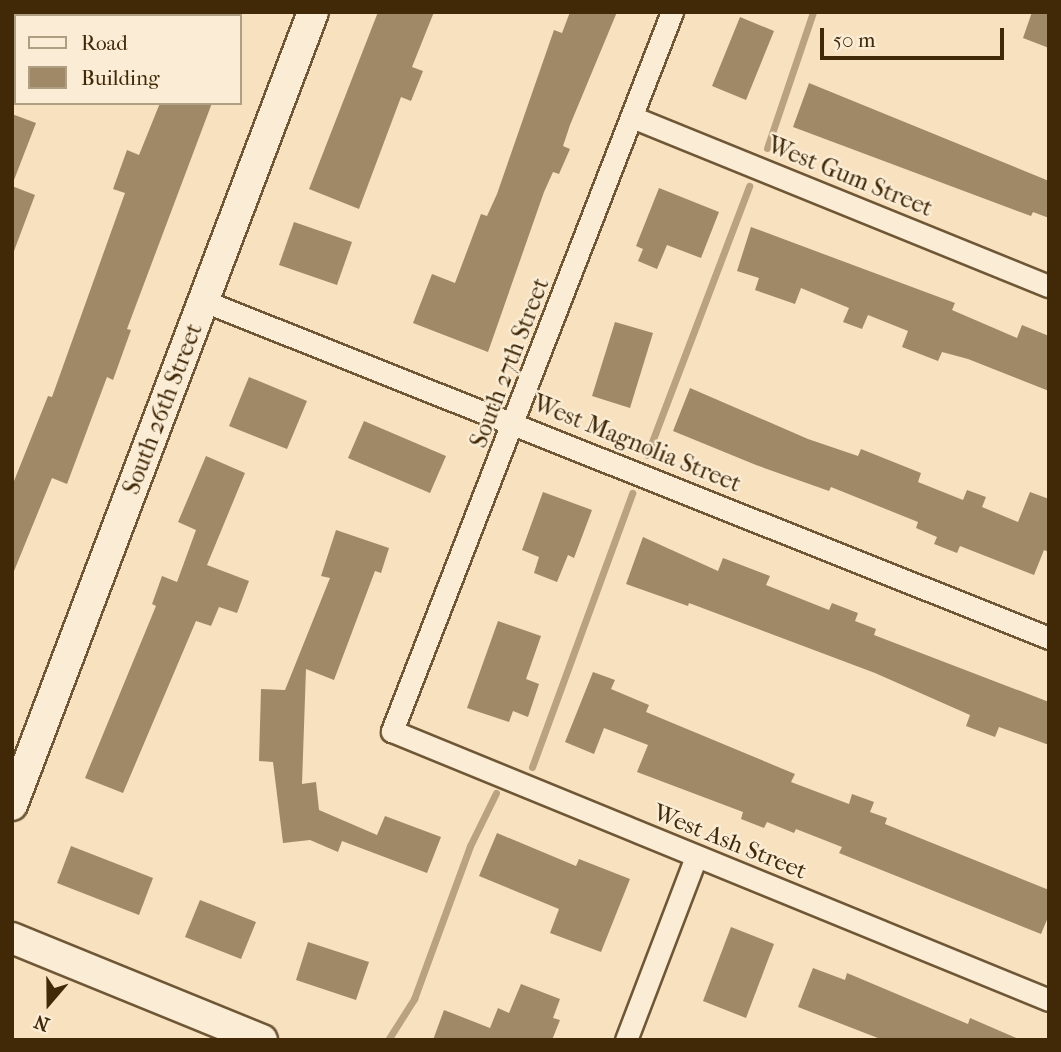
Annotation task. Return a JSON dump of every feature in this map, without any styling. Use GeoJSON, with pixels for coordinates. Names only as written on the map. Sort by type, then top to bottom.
{"type":"FeatureCollection","features":[{"type":"Feature","properties":{"kind":"street","name":"South 26th Street"},"geometry":{"type":"LineString","coordinates":[[12,805],[313,12]]}},
{"type":"Feature","properties":{"kind":"street","name":"South 27th Street"},"geometry":{"type":"LineString","coordinates":[[392,731],[516,423],[672,12]]}},
{"type":"Feature","properties":{"kind":"street","name":"West Gum Street"},"geometry":{"type":"LineString","coordinates":[[632,117],[1049,286]]}},
{"type":"Feature","properties":{"kind":"street","name":"West Magnolia Street"},"geometry":{"type":"LineString","coordinates":[[204,301],[516,423],[1049,638]]}},
{"type":"Feature","properties":{"kind":"street","name":"West Ash Street"},"geometry":{"type":"LineString","coordinates":[[392,731],[1049,1000]]}},
{"type":"Feature","properties":{"kind":"street"},"geometry":{"type":"LineString","coordinates":[[625,1040],[696,857]]}},
{"type":"Feature","properties":{"kind":"street"},"geometry":{"type":"LineString","coordinates":[[12,939],[262,1040]]}},
{"type":"Feature","properties":{"kind":"building"},"geometry":{"type":"Polygon","coordinates":[[[378,12],[434,12],[412,67],[423,71],[411,101],[401,97],[359,209],[309,189],[378,12]]]}},
{"type":"Feature","properties":{"kind":"building"},"geometry":{"type":"Polygon","coordinates":[[[570,12],[617,12],[570,125],[563,146],[570,149],[559,174],[553,172],[544,192],[488,352],[413,323],[432,274],[455,283],[481,214],[487,216],[497,194],[554,30],[562,33],[570,12]]]}},
{"type":"Feature","properties":{"kind":"building"},"geometry":{"type":"Polygon","coordinates":[[[1032,12],[1049,12],[1049,48],[1023,38],[1032,12]]]}},
{"type":"Feature","properties":{"kind":"building"},"geometry":{"type":"Polygon","coordinates":[[[740,17],[774,31],[746,100],[712,86],[740,17]]]}},
{"type":"Feature","properties":{"kind":"building"},"geometry":{"type":"Polygon","coordinates":[[[809,83],[1049,181],[1049,218],[1033,212],[1031,216],[793,127],[809,83]]]}},
{"type":"Feature","properties":{"kind":"building"},"geometry":{"type":"Polygon","coordinates":[[[159,105],[211,105],[127,329],[131,330],[113,380],[107,377],[67,484],[52,478],[12,576],[12,486],[48,396],[52,397],[125,193],[113,189],[127,150],[139,155],[159,105]]]}},
{"type":"Feature","properties":{"kind":"building"},"geometry":{"type":"Polygon","coordinates":[[[12,114],[36,123],[14,180],[12,180],[12,114]]]}},
{"type":"Feature","properties":{"kind":"building"},"geometry":{"type":"Polygon","coordinates":[[[12,186],[35,195],[14,251],[12,250],[12,186]]]}},
{"type":"Feature","properties":{"kind":"building"},"geometry":{"type":"Polygon","coordinates":[[[659,188],[719,212],[701,258],[667,245],[657,269],[638,261],[643,249],[636,246],[659,188]]]}},
{"type":"Feature","properties":{"kind":"building"},"geometry":{"type":"Polygon","coordinates":[[[294,222],[352,242],[337,285],[279,265],[294,222]]]}},
{"type":"Feature","properties":{"kind":"building"},"geometry":{"type":"Polygon","coordinates":[[[751,227],[955,303],[952,310],[1017,338],[1022,325],[1049,336],[1049,391],[968,359],[942,352],[938,361],[902,347],[908,331],[868,315],[862,329],[843,322],[849,308],[801,288],[795,304],[755,290],[759,278],[737,271],[751,227]]]}},
{"type":"Feature","properties":{"kind":"building"},"geometry":{"type":"Polygon","coordinates":[[[615,322],[653,333],[630,408],[592,396],[615,322]]]}},
{"type":"Feature","properties":{"kind":"building"},"geometry":{"type":"Polygon","coordinates":[[[249,377],[307,401],[287,449],[229,426],[249,377]]]}},
{"type":"Feature","properties":{"kind":"building"},"geometry":{"type":"Polygon","coordinates":[[[690,388],[808,439],[858,456],[861,449],[921,473],[918,482],[963,500],[967,490],[986,497],[982,507],[1018,522],[1030,492],[1049,499],[1049,552],[1044,550],[1034,575],[960,546],[957,553],[934,544],[937,537],[916,528],[918,522],[831,487],[829,491],[756,465],[673,431],[690,388]]]}},
{"type":"Feature","properties":{"kind":"building"},"geometry":{"type":"Polygon","coordinates":[[[364,421],[446,456],[430,493],[348,458],[364,421]]]}},
{"type":"Feature","properties":{"kind":"building"},"geometry":{"type":"Polygon","coordinates":[[[206,456],[245,473],[207,565],[249,581],[237,613],[219,607],[211,626],[196,621],[123,793],[85,778],[156,606],[152,604],[162,576],[177,582],[196,530],[178,522],[206,456]]]}},
{"type":"Feature","properties":{"kind":"building"},"geometry":{"type":"Polygon","coordinates":[[[543,492],[592,510],[574,558],[568,555],[557,582],[534,573],[539,557],[522,550],[543,492]]]}},
{"type":"Feature","properties":{"kind":"building"},"geometry":{"type":"Polygon","coordinates":[[[336,530],[389,548],[381,573],[375,571],[334,680],[306,669],[302,784],[316,782],[319,810],[377,835],[385,816],[441,837],[427,873],[342,841],[338,852],[310,840],[283,843],[273,762],[259,761],[261,689],[285,690],[330,578],[321,576],[336,530]]]}},
{"type":"Feature","properties":{"kind":"building"},"geometry":{"type":"Polygon","coordinates":[[[643,537],[718,571],[723,558],[770,576],[766,585],[829,610],[832,603],[858,613],[855,621],[876,629],[874,635],[1049,702],[1049,745],[999,727],[995,737],[966,726],[970,715],[875,673],[689,603],[688,606],[626,584],[643,537]]]}},
{"type":"Feature","properties":{"kind":"building"},"geometry":{"type":"Polygon","coordinates":[[[498,621],[541,636],[526,679],[539,684],[528,717],[513,711],[509,722],[467,708],[498,621]]]}},
{"type":"Feature","properties":{"kind":"building"},"geometry":{"type":"Polygon","coordinates":[[[593,672],[615,680],[611,689],[649,705],[646,712],[795,774],[791,782],[849,804],[852,794],[874,802],[870,812],[887,818],[885,824],[1049,890],[1049,915],[1041,934],[839,853],[842,847],[796,829],[794,833],[767,822],[764,828],[741,819],[743,812],[637,772],[648,745],[604,728],[594,754],[565,742],[593,672]]]}},
{"type":"Feature","properties":{"kind":"building"},"geometry":{"type":"Polygon","coordinates":[[[497,833],[576,866],[579,859],[630,879],[601,952],[550,933],[559,909],[479,876],[497,833]]]}},
{"type":"Feature","properties":{"kind":"building"},"geometry":{"type":"Polygon","coordinates":[[[71,846],[153,878],[139,915],[57,883],[71,846]]]}},
{"type":"Feature","properties":{"kind":"building"},"geometry":{"type":"Polygon","coordinates":[[[200,900],[256,922],[241,959],[185,937],[200,900]]]}},
{"type":"Feature","properties":{"kind":"building"},"geometry":{"type":"Polygon","coordinates":[[[731,927],[774,944],[746,1018],[703,1001],[731,927]]]}},
{"type":"Feature","properties":{"kind":"building"},"geometry":{"type":"Polygon","coordinates":[[[308,942],[369,962],[356,1000],[296,980],[308,942]]]}},
{"type":"Feature","properties":{"kind":"building"},"geometry":{"type":"Polygon","coordinates":[[[813,968],[845,980],[847,973],[968,1024],[970,1018],[1021,1040],[883,1040],[798,1007],[813,968]]]}},
{"type":"Feature","properties":{"kind":"building"},"geometry":{"type":"Polygon","coordinates":[[[521,984],[560,999],[553,1018],[560,1020],[552,1040],[433,1040],[444,1010],[490,1028],[498,1008],[509,1013],[521,984]]]}},
{"type":"Feature","properties":{"kind":"waterway"},"geometry":{"type":"LineString","coordinates":[[767,148],[813,12]]}},
{"type":"Feature","properties":{"kind":"waterway"},"geometry":{"type":"LineString","coordinates":[[647,455],[749,186]]}},
{"type":"Feature","properties":{"kind":"waterway"},"geometry":{"type":"LineString","coordinates":[[532,767],[632,493]]}},
{"type":"Feature","properties":{"kind":"waterway"},"geometry":{"type":"LineString","coordinates":[[388,1040],[414,999],[470,846],[496,793]]}}]}
